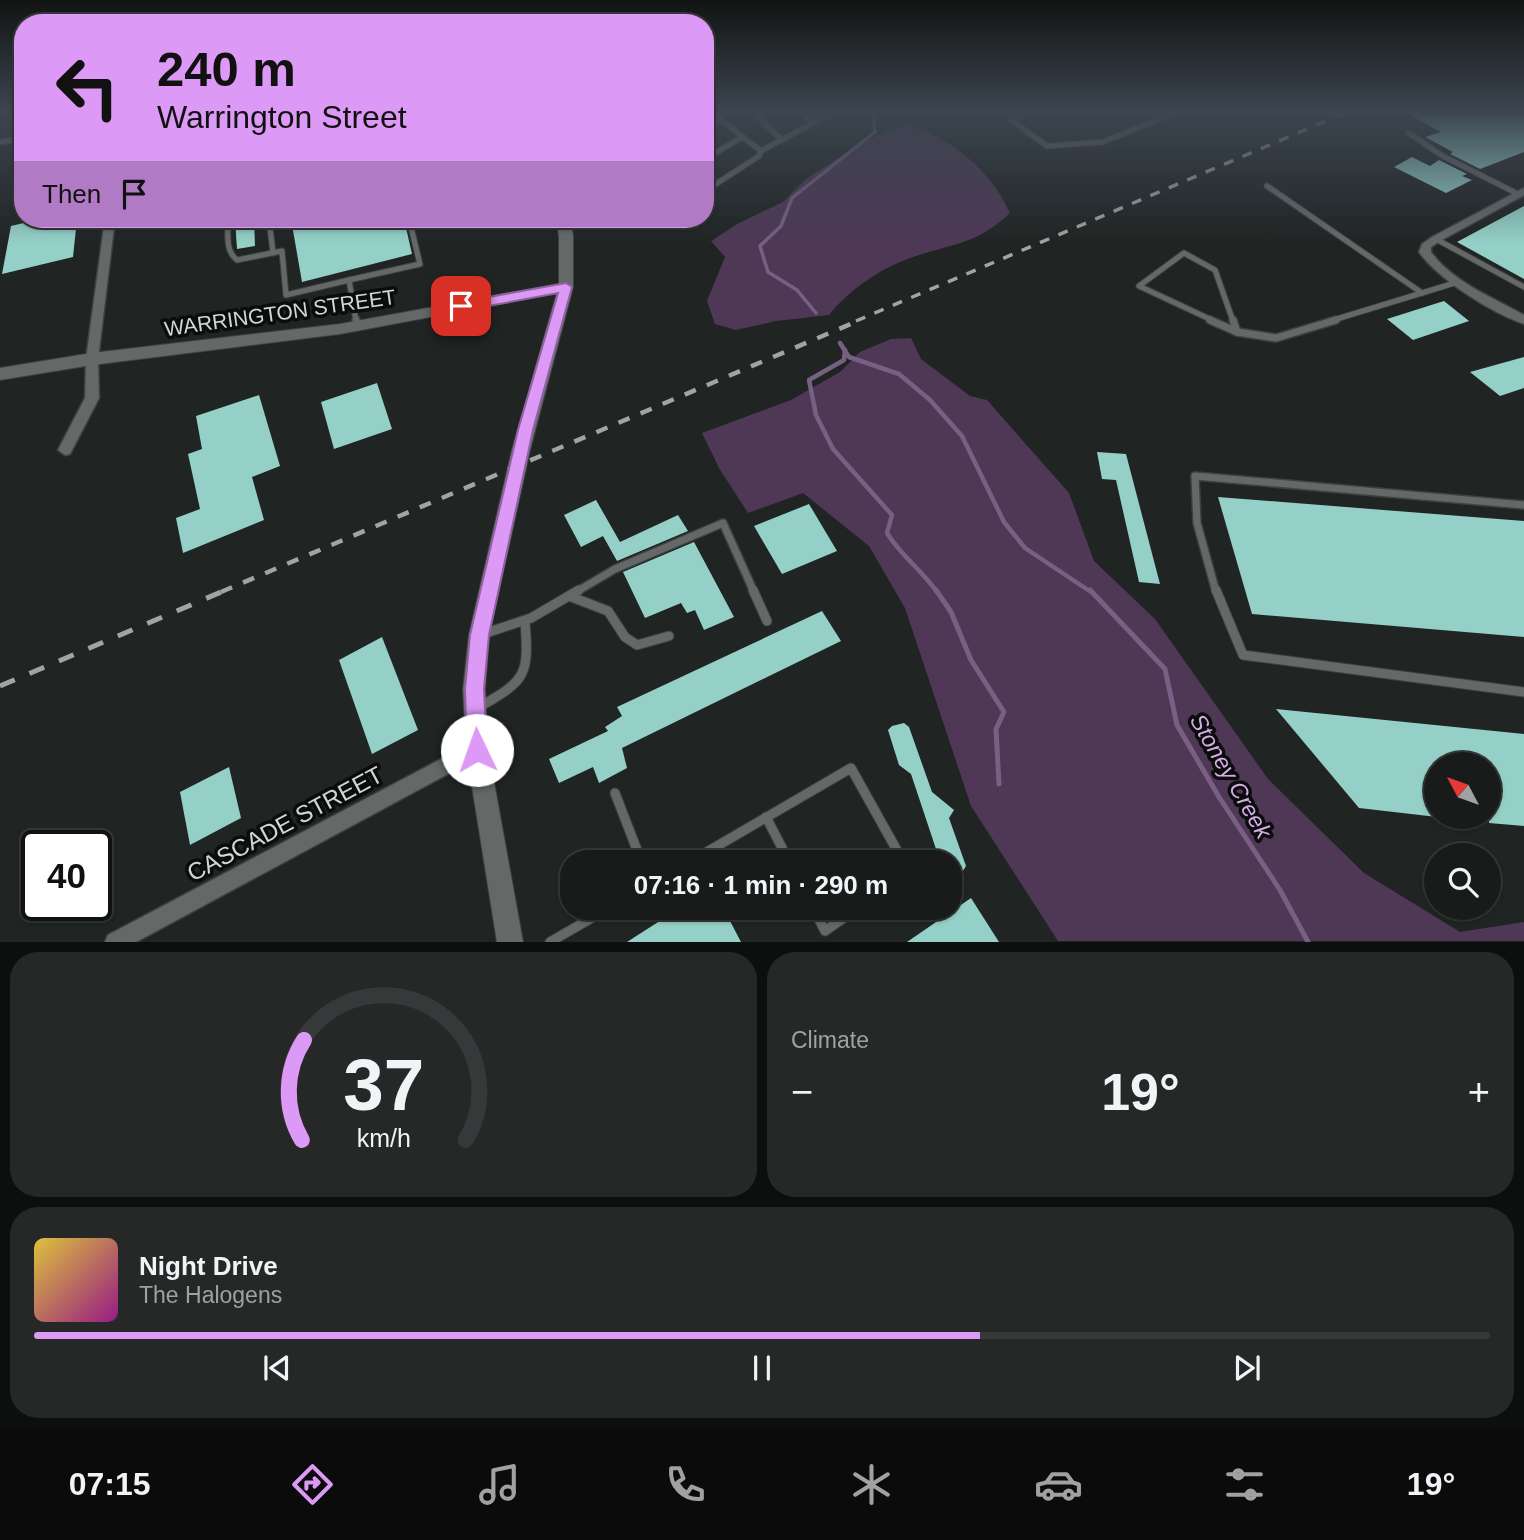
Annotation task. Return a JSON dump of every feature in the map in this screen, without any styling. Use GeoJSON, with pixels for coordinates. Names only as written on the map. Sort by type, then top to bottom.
{"type":"FeatureCollection","features":[{"type":"Feature","properties":{"kind":"street"},"geometry":{"type":"LineString","coordinates":[[1521,192],[1436,239],[1426,246],[1425,252],[1430,261],[1458,282],[1524,320]]}},
{"type":"Feature","properties":{"kind":"street"},"geometry":{"type":"LineString","coordinates":[[65,450],[92,398],[92,359],[109,228]]}},
{"type":"Feature","properties":{"kind":"street"},"geometry":{"type":"LineString","coordinates":[[510,942],[477,750],[475,709],[479,635],[524,438],[566,287],[565,228]]}},
{"type":"Feature","properties":{"kind":"street","name":"WARRINGTON STREET"},"geometry":{"type":"LineString","coordinates":[[0,374],[92,359],[357,325],[566,287]]}},
{"type":"Feature","properties":{"kind":"street","name":"CASCADE STREET"},"geometry":{"type":"LineString","coordinates":[[115,942],[477,750]]}},
{"type":"Feature","properties":{"kind":"lane"},"geometry":{"type":"LineString","coordinates":[[714,185],[759,156]]}},
{"type":"Feature","properties":{"kind":"lane"},"geometry":{"type":"LineString","coordinates":[[1443,156],[1521,192]]}},
{"type":"Feature","properties":{"kind":"lane"},"geometry":{"type":"LineString","coordinates":[[1267,186],[1422,293]]}},
{"type":"Feature","properties":{"kind":"lane"},"geometry":{"type":"LineString","coordinates":[[228,228],[229,250],[237,260],[282,251],[286,295],[420,264],[410,228]]}},
{"type":"Feature","properties":{"kind":"lane"},"geometry":{"type":"LineString","coordinates":[[271,228],[273,253]]}},
{"type":"Feature","properties":{"kind":"lane"},"geometry":{"type":"LineString","coordinates":[[1436,239],[1524,287]]}},
{"type":"Feature","properties":{"kind":"lane"},"geometry":{"type":"LineString","coordinates":[[1237,332],[1216,270],[1184,254],[1139,286],[1237,332],[1276,338],[1458,282]]}},
{"type":"Feature","properties":{"kind":"lane"},"geometry":{"type":"LineString","coordinates":[[349,280],[357,325]]}},
{"type":"Feature","properties":{"kind":"lane"},"geometry":{"type":"LineString","coordinates":[[1524,505],[1195,476],[1193,498],[1205,565],[1243,655],[1524,692]]}},
{"type":"Feature","properties":{"kind":"lane"},"geometry":{"type":"LineString","coordinates":[[479,635],[525,621],[615,569],[723,523],[767,621]]}},
{"type":"Feature","properties":{"kind":"lane"},"geometry":{"type":"LineString","coordinates":[[569,596],[608,611],[625,637],[637,645],[669,636]]}},
{"type":"Feature","properties":{"kind":"lane"},"geometry":{"type":"LineString","coordinates":[[475,709],[515,687],[528,664],[525,621]]}},
{"type":"Feature","properties":{"kind":"lane"},"geometry":{"type":"LineString","coordinates":[[710,850],[851,768],[897,850]]}},
{"type":"Feature","properties":{"kind":"lane"},"geometry":{"type":"LineString","coordinates":[[615,793],[637,850]]}},
{"type":"Feature","properties":{"kind":"lane"},"geometry":{"type":"LineString","coordinates":[[766,817],[783,850]]}},
{"type":"Feature","properties":{"kind":"lane"},"geometry":{"type":"LineString","coordinates":[[550,942],[588,920]]}},
{"type":"Feature","properties":{"kind":"lane"},"geometry":{"type":"LineString","coordinates":[[819,920],[825,931],[841,920]]}},
{"type":"Feature","properties":{"kind":"shaded area"},"geometry":{"type":"Polygon","coordinates":[[[841,156],[966,156],[991,182],[1010,213],[998,224],[975,237],[913,257],[878,273],[856,288],[829,315],[776,321],[736,330],[715,324],[707,301],[725,257],[711,241],[739,223],[783,202],[806,179],[841,156]]]}},
{"type":"Feature","properties":{"kind":"shaded area"},"geometry":{"type":"Polygon","coordinates":[[[911,338],[921,359],[970,396],[987,400],[1069,493],[1094,561],[1155,619],[1268,779],[1364,873],[1424,910],[1424,920],[1440,920],[1460,932],[1524,922],[1524,941],[1058,941],[971,806],[905,608],[869,546],[803,493],[748,513],[719,468],[702,433],[791,400],[840,372],[860,352],[891,339],[911,338]]]}},
{"type":"Feature","properties":{"kind":"building"},"geometry":{"type":"Polygon","coordinates":[[[1454,156],[1514,156],[1480,169],[1454,156]]]}},
{"type":"Feature","properties":{"kind":"building"},"geometry":{"type":"Polygon","coordinates":[[[1412,157],[1430,166],[1439,160],[1467,174],[1462,176],[1472,180],[1446,193],[1394,167],[1412,157]]]}},
{"type":"Feature","properties":{"kind":"building"},"geometry":{"type":"Polygon","coordinates":[[[1524,206],[1524,279],[1457,242],[1524,206]]]}},
{"type":"Feature","properties":{"kind":"building"},"geometry":{"type":"Polygon","coordinates":[[[11,226],[76,228],[73,257],[2,274],[11,226]]]}},
{"type":"Feature","properties":{"kind":"building"},"geometry":{"type":"Polygon","coordinates":[[[236,228],[254,228],[255,246],[237,249],[236,228]]]}},
{"type":"Feature","properties":{"kind":"building"},"geometry":{"type":"Polygon","coordinates":[[[293,228],[406,228],[412,254],[302,282],[293,228]]]}},
{"type":"Feature","properties":{"kind":"building"},"geometry":{"type":"Polygon","coordinates":[[[1444,301],[1469,321],[1413,340],[1387,319],[1444,301]]]}},
{"type":"Feature","properties":{"kind":"building"},"geometry":{"type":"Polygon","coordinates":[[[1524,357],[1524,388],[1500,396],[1470,372],[1524,357]]]}},
{"type":"Feature","properties":{"kind":"building"},"geometry":{"type":"Polygon","coordinates":[[[377,383],[392,429],[334,449],[321,402],[377,383]]]}},
{"type":"Feature","properties":{"kind":"building"},"geometry":{"type":"Polygon","coordinates":[[[259,395],[280,466],[252,477],[264,520],[183,553],[176,518],[200,509],[188,454],[202,449],[196,416],[259,395]]]}},
{"type":"Feature","properties":{"kind":"building"},"geometry":{"type":"Polygon","coordinates":[[[1097,452],[1126,454],[1160,584],[1139,582],[1116,480],[1102,479],[1097,452]]]}},
{"type":"Feature","properties":{"kind":"building"},"geometry":{"type":"Polygon","coordinates":[[[1218,497],[1524,521],[1524,637],[1252,614],[1218,497]]]}},
{"type":"Feature","properties":{"kind":"building"},"geometry":{"type":"Polygon","coordinates":[[[596,500],[620,542],[678,515],[688,531],[617,561],[603,536],[581,547],[564,515],[596,500]]]}},
{"type":"Feature","properties":{"kind":"building"},"geometry":{"type":"Polygon","coordinates":[[[809,504],[837,551],[782,574],[754,526],[809,504]]]}},
{"type":"Feature","properties":{"kind":"building"},"geometry":{"type":"Polygon","coordinates":[[[694,542],[734,617],[704,630],[695,610],[687,613],[681,603],[645,618],[623,572],[694,542]]]}},
{"type":"Feature","properties":{"kind":"building"},"geometry":{"type":"Polygon","coordinates":[[[822,611],[841,641],[622,748],[627,768],[599,783],[593,767],[559,783],[549,759],[608,731],[605,727],[622,716],[617,707],[822,611]]]}},
{"type":"Feature","properties":{"kind":"building"},"geometry":{"type":"Polygon","coordinates":[[[382,637],[418,730],[372,754],[339,660],[382,637]]]}},
{"type":"Feature","properties":{"kind":"building"},"geometry":{"type":"Polygon","coordinates":[[[1276,709],[1524,734],[1524,826],[1502,824],[1502,752],[1424,752],[1424,816],[1359,808],[1276,709]]]}},
{"type":"Feature","properties":{"kind":"building"},"geometry":{"type":"Polygon","coordinates":[[[904,723],[909,727],[932,792],[954,810],[949,818],[960,850],[935,850],[911,774],[899,765],[888,730],[904,723]]]}},
{"type":"Feature","properties":{"kind":"building"},"geometry":{"type":"Polygon","coordinates":[[[229,767],[241,818],[190,845],[180,792],[229,767]]]}},
{"type":"Feature","properties":{"kind":"building"},"geometry":{"type":"Polygon","coordinates":[[[962,855],[966,866],[962,872],[962,855]]]}},
{"type":"Feature","properties":{"kind":"building"},"geometry":{"type":"Polygon","coordinates":[[[971,898],[999,942],[907,942],[939,920],[962,920],[962,904],[971,898]]]}},
{"type":"Feature","properties":{"kind":"building"},"geometry":{"type":"Polygon","coordinates":[[[661,920],[730,920],[741,942],[627,942],[661,920]]]}},
{"type":"Feature","properties":{"kind":"waterway","name":"Stoney Creek"},"geometry":{"type":"LineString","coordinates":[[816,313],[797,290],[768,272],[760,246],[781,226],[792,198],[845,156]]}},
{"type":"Feature","properties":{"kind":"waterway","name":"Stoney Creek"},"geometry":{"type":"LineString","coordinates":[[840,343],[845,351]]}},
{"type":"Feature","properties":{"kind":"waterway","name":"Stoney Creek"},"geometry":{"type":"LineString","coordinates":[[845,351],[849,357],[899,374],[930,400],[962,436],[1004,522],[1025,548],[1091,592]]}},
{"type":"Feature","properties":{"kind":"waterway"},"geometry":{"type":"LineString","coordinates":[[845,351],[844,360],[809,380],[816,415],[833,449],[892,515],[887,533],[937,592]]}},
{"type":"Feature","properties":{"kind":"waterway"},"geometry":{"type":"LineString","coordinates":[[936,590],[951,612],[971,660],[1004,712],[996,729],[999,784]]}},
{"type":"Feature","properties":{"kind":"waterway","name":"Stoney Creek"},"geometry":{"type":"LineString","coordinates":[[1090,590],[1165,669],[1177,725],[1219,797],[1280,890],[1308,942]]}},
{"type":"Feature","properties":{"kind":"railway"},"geometry":{"type":"LineString","coordinates":[[856,321],[1244,156]]}},
{"type":"Feature","properties":{"kind":"railway"},"geometry":{"type":"LineString","coordinates":[[221,592],[860,320]]}},
{"type":"Feature","properties":{"kind":"railway"},"geometry":{"type":"LineString","coordinates":[[0,686],[226,590]]}},
{"type":"Feature","properties":{"kind":"route"},"geometry":{"type":"LineString","coordinates":[[461,306],[566,287],[526,430],[479,635],[474,689],[477,750]]}}]}
